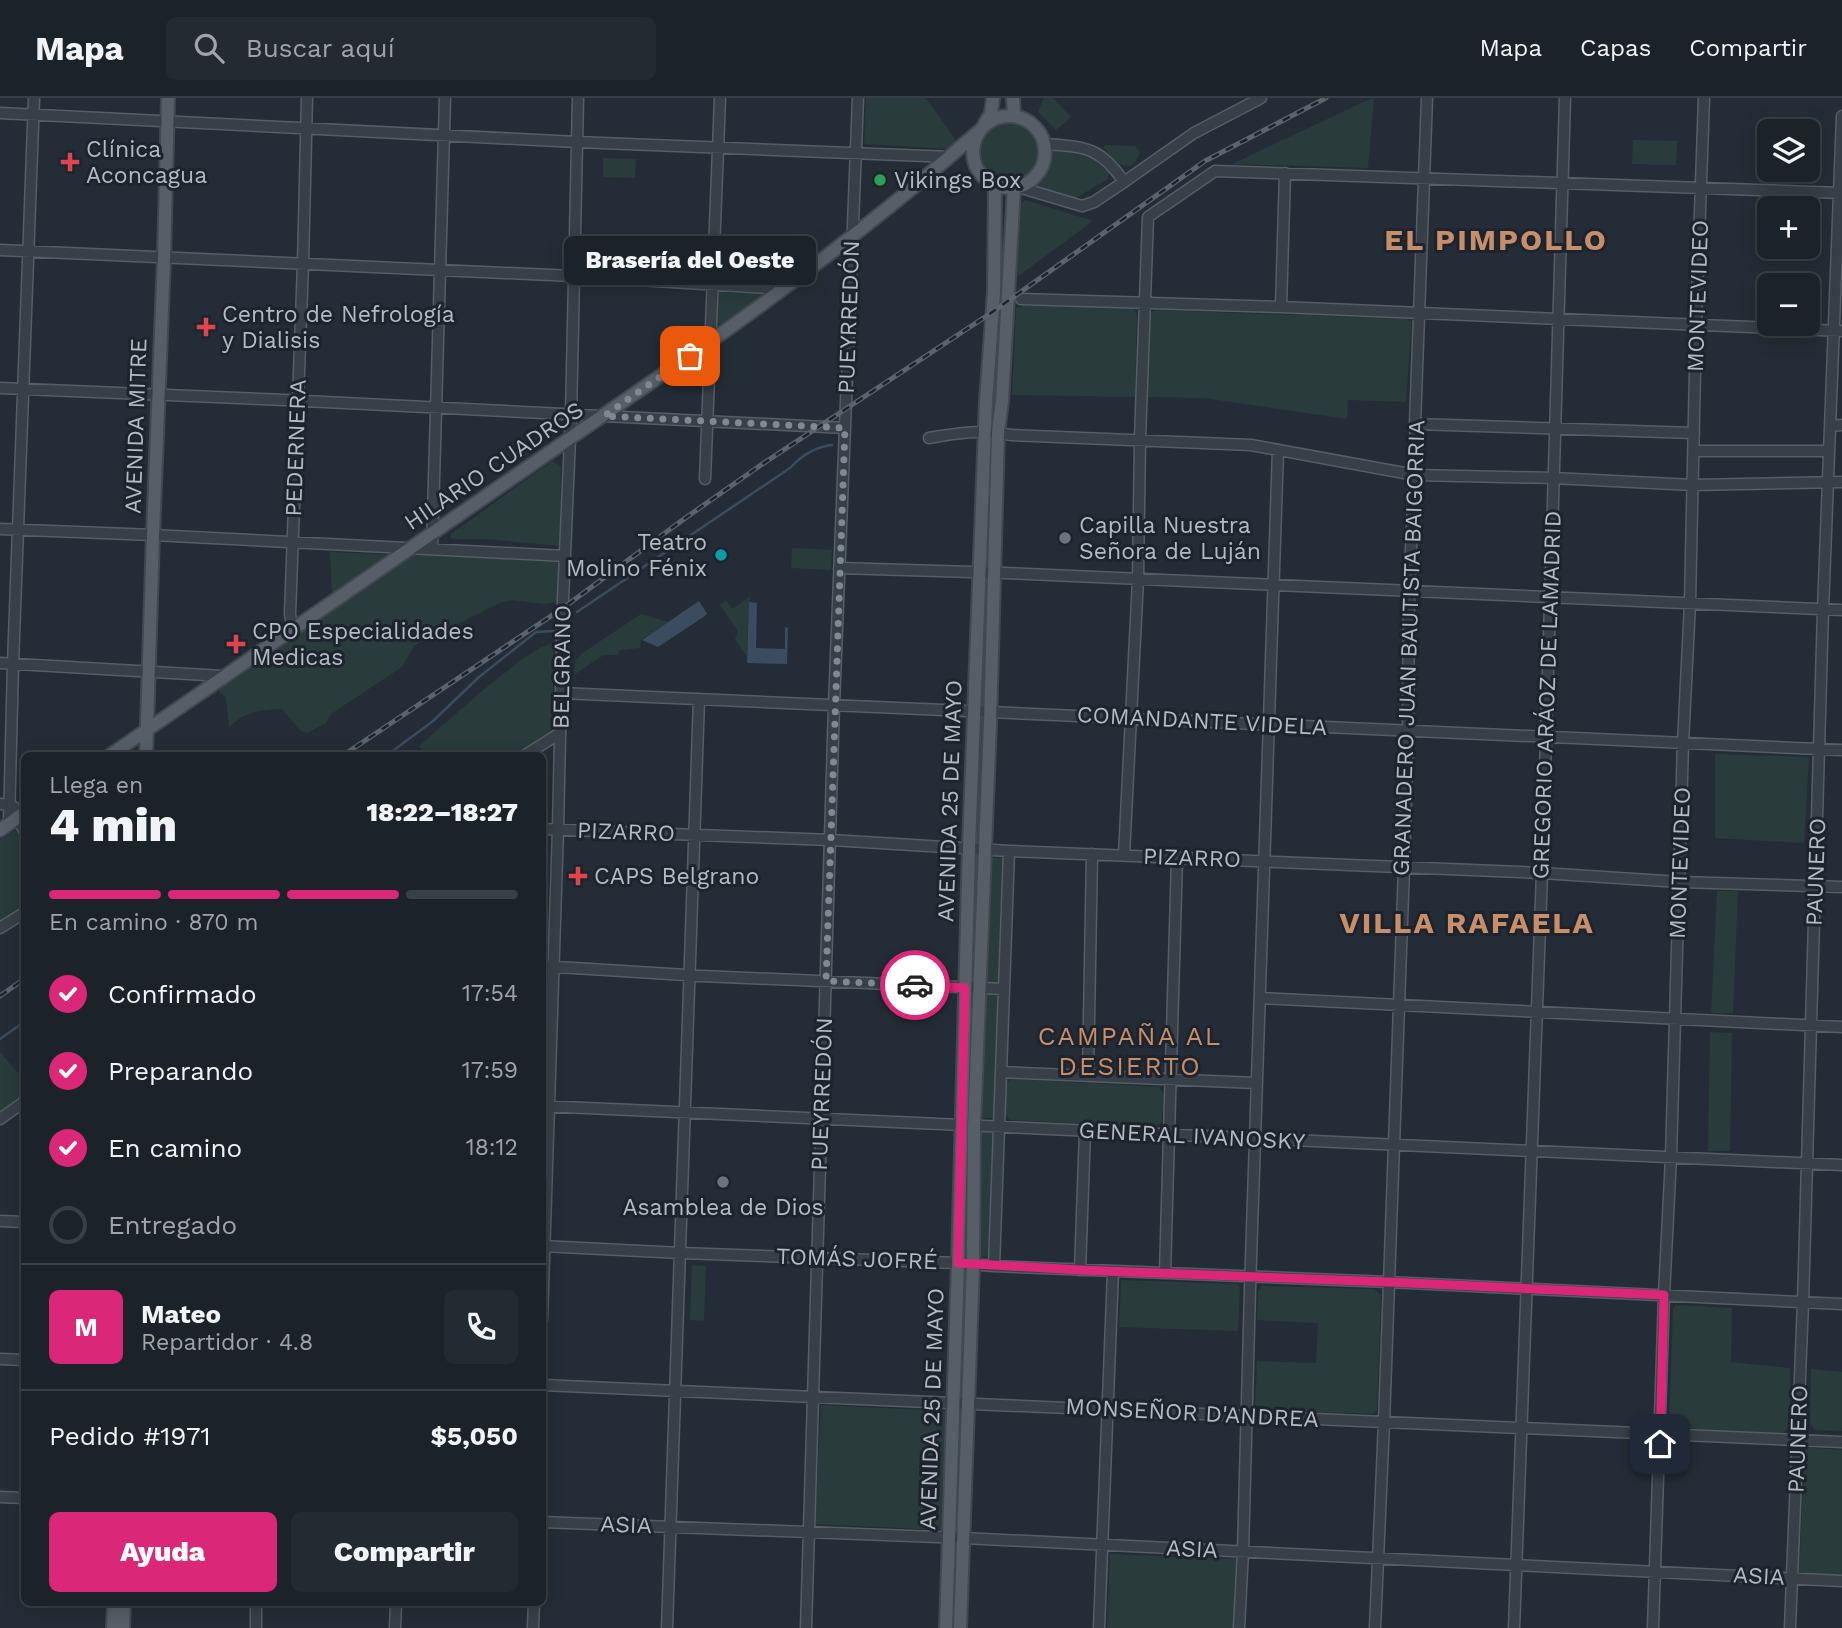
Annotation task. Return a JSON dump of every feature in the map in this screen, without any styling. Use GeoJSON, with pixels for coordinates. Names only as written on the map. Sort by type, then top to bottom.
{"type":"FeatureCollection","features":[{"type":"Feature","properties":{"kind":"main road","name":"AVENIDA MITRE"},"geometry":{"type":"LineString","coordinates":[[146,752],[168,98]]}},
{"type":"Feature","properties":{"kind":"main road"},"geometry":{"type":"LineString","coordinates":[[979,131],[995,118],[1014,116],[1028,121],[1036,127],[1045,144],[1041,169],[1029,182],[1016,188],[995,185],[981,176],[974,161],[973,145],[979,131],[991,114],[993,98]]}},
{"type":"Feature","properties":{"kind":"main road"},"geometry":{"type":"LineString","coordinates":[[1013,98],[1014,116]]}},
{"type":"Feature","properties":{"kind":"main road","name":"HILARIO CUADROS"},"geometry":{"type":"LineString","coordinates":[[115,752],[412,548],[432,542],[570,440],[784,289],[951,157],[979,131]]}},
{"type":"Feature","properties":{"kind":"main road"},"geometry":{"type":"LineString","coordinates":[[951,157],[960,155],[974,161]]}},
{"type":"Feature","properties":{"kind":"main road","name":"AVENIDA 25 DE MAYO"},"geometry":{"type":"LineString","coordinates":[[960,1628],[973,1265],[965,988],[979,574],[994,292],[995,185]]}},
{"type":"Feature","properties":{"kind":"main road","name":"AVENIDA 25 DE MAYO"},"geometry":{"type":"LineString","coordinates":[[946,1628],[958,1263],[979,988],[999,432],[1016,188]]}},
{"type":"Feature","properties":{"kind":"main road"},"geometry":{"type":"LineString","coordinates":[[113,1628],[114,1606]]}},
{"type":"Feature","properties":{"kind":"main road"},"geometry":{"type":"LineString","coordinates":[[123,1628],[124,1606]]}},
{"type":"Feature","properties":{"kind":"street"},"geometry":{"type":"LineString","coordinates":[[15,819],[5,805],[19,530],[34,98]]}},
{"type":"Feature","properties":{"kind":"street","name":"PEDERNERA"},"geometry":{"type":"LineString","coordinates":[[293,630],[290,614],[307,98]]}},
{"type":"Feature","properties":{"kind":"street"},"geometry":{"type":"LineString","coordinates":[[445,98],[432,542],[565,556]]}},
{"type":"Feature","properties":{"kind":"street","name":"BELGRANO"},"geometry":{"type":"LineString","coordinates":[[546,1060],[548,967],[558,830],[578,98]]}},
{"type":"Feature","properties":{"kind":"street"},"geometry":{"type":"LineString","coordinates":[[705,479],[720,98]]}},
{"type":"Feature","properties":{"kind":"street","name":"PUEYRREDÓN"},"geometry":{"type":"LineString","coordinates":[[806,1628],[834,705],[858,98]]}},
{"type":"Feature","properties":{"kind":"street"},"geometry":{"type":"LineString","coordinates":[[1016,188],[1082,206],[1094,202],[1194,133],[1261,98]]}},
{"type":"Feature","properties":{"kind":"street","name":"GRANADERO JUAN BAUTISTA BAIGORRIA"},"geometry":{"type":"LineString","coordinates":[[1378,1558],[1404,867],[1409,591],[1427,98]]}},
{"type":"Feature","properties":{"kind":"street","name":"GREGORIO ARÁOZ DE LAMADRID"},"geometry":{"type":"LineString","coordinates":[[1514,1628],[1542,873],[1565,98]]}},
{"type":"Feature","properties":{"kind":"street","name":"MONTEVIDEO"},"geometry":{"type":"LineString","coordinates":[[1653,1628],[1671,1157],[1704,98]]}},
{"type":"Feature","properties":{"kind":"street"},"geometry":{"type":"LineString","coordinates":[[0,113],[577,142],[951,157]]}},
{"type":"Feature","properties":{"kind":"street","name":"PAUNERO"},"geometry":{"type":"LineString","coordinates":[[1790,1628],[1812,1025],[1823,610],[1830,426],[1838,331],[1842,116]]}},
{"type":"Feature","properties":{"kind":"street"},"geometry":{"type":"LineString","coordinates":[[1045,144],[1092,150],[1099,154],[1124,182]]}},
{"type":"Feature","properties":{"kind":"street"},"geometry":{"type":"LineString","coordinates":[[1124,855],[1138,579],[1148,217],[1215,171],[1840,193]]}},
{"type":"Feature","properties":{"kind":"street"},"geometry":{"type":"LineString","coordinates":[[1281,307],[1285,173]]}},
{"type":"Feature","properties":{"kind":"street"},"geometry":{"type":"LineString","coordinates":[[0,250],[573,276],[784,289]]}},
{"type":"Feature","properties":{"kind":"street"},"geometry":{"type":"LineString","coordinates":[[1020,299],[1281,307],[1838,331]]}},
{"type":"Feature","properties":{"kind":"street"},"geometry":{"type":"LineString","coordinates":[[0,388],[845,428]]}},
{"type":"Feature","properties":{"kind":"street"},"geometry":{"type":"LineString","coordinates":[[1415,424],[1694,433]]}},
{"type":"Feature","properties":{"kind":"street"},"geometry":{"type":"LineString","coordinates":[[1830,426],[1842,425]]}},
{"type":"Feature","properties":{"kind":"street"},"geometry":{"type":"LineString","coordinates":[[929,438],[967,431],[1251,445],[1415,475],[1693,485],[1842,482]]}},
{"type":"Feature","properties":{"kind":"street"},"geometry":{"type":"LineString","coordinates":[[1239,1628],[1278,450]]}},
{"type":"Feature","properties":{"kind":"street"},"geometry":{"type":"LineString","coordinates":[[1694,452],[1829,452]]}},
{"type":"Feature","properties":{"kind":"street"},"geometry":{"type":"LineString","coordinates":[[0,529],[412,548]]}},
{"type":"Feature","properties":{"kind":"street"},"geometry":{"type":"LineString","coordinates":[[839,568],[1842,610]]}},
{"type":"Feature","properties":{"kind":"street"},"geometry":{"type":"LineString","coordinates":[[0,663],[223,676]]}},
{"type":"Feature","properties":{"kind":"street","name":"COMANDANTE VIDELA"},"geometry":{"type":"LineString","coordinates":[[561,693],[1842,750]]}},
{"type":"Feature","properties":{"kind":"street"},"geometry":{"type":"LineString","coordinates":[[667,1628],[699,699]]}},
{"type":"Feature","properties":{"kind":"street"},"geometry":{"type":"LineString","coordinates":[[530,752],[560,733]]}},
{"type":"Feature","properties":{"kind":"street"},"geometry":{"type":"LineString","coordinates":[[5,805],[15,819]]}},
{"type":"Feature","properties":{"kind":"street","name":"PIZARRO"},"geometry":{"type":"LineString","coordinates":[[546,829],[1542,873],[1680,882],[1842,887]]}},
{"type":"Feature","properties":{"kind":"street"},"geometry":{"type":"LineString","coordinates":[[994,1266],[1009,850]]}},
{"type":"Feature","properties":{"kind":"street"},"geometry":{"type":"LineString","coordinates":[[1087,1075],[1092,854]]}},
{"type":"Feature","properties":{"kind":"street"},"geometry":{"type":"LineString","coordinates":[[1165,1273],[1177,858]]}},
{"type":"Feature","properties":{"kind":"street"},"geometry":{"type":"LineString","coordinates":[[0,929],[21,915]]}},
{"type":"Feature","properties":{"kind":"street"},"geometry":{"type":"LineString","coordinates":[[548,967],[1004,989]]}},
{"type":"Feature","properties":{"kind":"street"},"geometry":{"type":"LineString","coordinates":[[1260,998],[1842,1027]]}},
{"type":"Feature","properties":{"kind":"street"},"geometry":{"type":"LineString","coordinates":[[1001,1072],[1256,1083]]}},
{"type":"Feature","properties":{"kind":"street"},"geometry":{"type":"LineString","coordinates":[[0,1119],[21,1104]]}},
{"type":"Feature","properties":{"kind":"street","name":"GENERAL IVANOSKY"},"geometry":{"type":"LineString","coordinates":[[546,1106],[1842,1165]]}},
{"type":"Feature","properties":{"kind":"street"},"geometry":{"type":"LineString","coordinates":[[1080,1270],[1085,1131]]}},
{"type":"Feature","properties":{"kind":"street"},"geometry":{"type":"LineString","coordinates":[[0,1221],[21,1222]]}},
{"type":"Feature","properties":{"kind":"street","name":"TOMÁS JOFRÉ"},"geometry":{"type":"LineString","coordinates":[[546,1246],[1842,1304]]}},
{"type":"Feature","properties":{"kind":"street"},"geometry":{"type":"LineString","coordinates":[[1099,1628],[1113,1271]]}},
{"type":"Feature","properties":{"kind":"street"},"geometry":{"type":"LineString","coordinates":[[0,1359],[21,1360]]}},
{"type":"Feature","properties":{"kind":"street","name":"MONSEÑOR D'ANDREA"},"geometry":{"type":"LineString","coordinates":[[546,1385],[1842,1442]]}},
{"type":"Feature","properties":{"kind":"street"},"geometry":{"type":"LineString","coordinates":[[0,1497],[21,1498]]}},
{"type":"Feature","properties":{"kind":"street","name":"ASIA"},"geometry":{"type":"LineString","coordinates":[[546,1522],[948,1537],[1842,1581]]}},
{"type":"Feature","properties":{"kind":"street"},"geometry":{"type":"LineString","coordinates":[[1375,1628],[1378,1558]]}},
{"type":"Feature","properties":{"kind":"street"},"geometry":{"type":"LineString","coordinates":[[256,1606],[256,1628]]}},
{"type":"Feature","properties":{"kind":"street"},"geometry":{"type":"LineString","coordinates":[[395,1628],[396,1606]]}},
{"type":"Feature","properties":{"kind":"street"},"geometry":{"type":"LineString","coordinates":[[533,1628],[534,1606]]}},
{"type":"Feature","properties":{"kind":"shaded area"},"geometry":{"type":"Polygon","coordinates":[[[866,98],[926,98],[957,142],[950,149],[864,144],[866,98]]]}},
{"type":"Feature","properties":{"kind":"shaded area"},"geometry":{"type":"Polygon","coordinates":[[[1044,98],[1053,98],[1071,117],[1056,130],[1038,112],[1044,98]]]}},
{"type":"Feature","properties":{"kind":"shaded area"},"geometry":{"type":"Polygon","coordinates":[[[1372,98],[1368,168],[1232,164],[1372,98]]]}},
{"type":"Feature","properties":{"kind":"shaded area"},"geometry":{"type":"Polygon","coordinates":[[[1009,120],[1026,125],[1034,133],[1039,150],[1034,167],[1026,175],[1009,180],[992,175],[984,167],[979,150],[984,133],[992,125],[1009,120]]]}},
{"type":"Feature","properties":{"kind":"shaded area"},"geometry":{"type":"Polygon","coordinates":[[[1633,140],[1677,141],[1676,165],[1632,164],[1633,140]]]}},
{"type":"Feature","properties":{"kind":"shaded area"},"geometry":{"type":"Polygon","coordinates":[[[1104,145],[1135,146],[1140,152],[1132,165],[1127,166],[1113,158],[1104,145]]]}},
{"type":"Feature","properties":{"kind":"shaded area"},"geometry":{"type":"Polygon","coordinates":[[[1052,151],[1088,153],[1109,173],[1108,179],[1076,198],[1030,184],[1046,171],[1052,151]]]}},
{"type":"Feature","properties":{"kind":"shaded area"},"geometry":{"type":"Polygon","coordinates":[[[603,158],[636,159],[635,178],[603,177],[603,158]]]}},
{"type":"Feature","properties":{"kind":"shaded area"},"geometry":{"type":"Polygon","coordinates":[[[1026,200],[1093,221],[1017,277],[1019,210],[1022,202],[1026,200]]]}},
{"type":"Feature","properties":{"kind":"shaded area"},"geometry":{"type":"Polygon","coordinates":[[[723,289],[762,295],[721,327],[718,321],[719,292],[723,289]]]}},
{"type":"Feature","properties":{"kind":"shaded area"},"geometry":{"type":"Polygon","coordinates":[[[1033,303],[1134,309],[1137,314],[1135,397],[1012,395],[1016,308],[1033,303]]]}},
{"type":"Feature","properties":{"kind":"shaded area"},"geometry":{"type":"Polygon","coordinates":[[[1155,310],[1406,319],[1411,322],[1411,331],[1406,402],[1348,400],[1347,419],[1203,398],[1148,397],[1148,320],[1155,310]]]}},
{"type":"Feature","properties":{"kind":"shaded area"},"geometry":{"type":"Polygon","coordinates":[[[552,461],[561,466],[560,546],[450,537],[451,534],[552,461]]]}},
{"type":"Feature","properties":{"kind":"shaded area"},"geometry":{"type":"Polygon","coordinates":[[[792,548],[832,550],[831,570],[791,568],[792,548]]]}},
{"type":"Feature","properties":{"kind":"shaded area"},"geometry":{"type":"Polygon","coordinates":[[[330,552],[383,554],[385,560],[332,593],[330,552]]]}},
{"type":"Feature","properties":{"kind":"shaded area"},"geometry":{"type":"Polygon","coordinates":[[[411,553],[559,562],[558,602],[544,604],[512,600],[500,603],[414,646],[402,667],[331,714],[326,723],[307,733],[301,731],[282,709],[253,712],[240,718],[229,728],[226,697],[219,692],[220,684],[411,553]]]}},
{"type":"Feature","properties":{"kind":"shaded area"},"geometry":{"type":"Polygon","coordinates":[[[751,596],[747,657],[735,639],[738,631],[720,605],[726,600],[732,609],[751,596]]]}},
{"type":"Feature","properties":{"kind":"shaded area"},"geometry":{"type":"Polygon","coordinates":[[[641,614],[668,622],[641,640],[640,648],[620,650],[618,655],[600,657],[574,675],[575,662],[581,654],[641,614]]]}},
{"type":"Feature","properties":{"kind":"shaded area"},"geometry":{"type":"Polygon","coordinates":[[[553,643],[551,730],[521,752],[422,752],[419,746],[484,689],[540,648],[553,643]]]}},
{"type":"Feature","properties":{"kind":"shaded area"},"geometry":{"type":"Polygon","coordinates":[[[1715,754],[1809,757],[1804,843],[1715,838],[1715,754]]]}},
{"type":"Feature","properties":{"kind":"shaded area"},"geometry":{"type":"Polygon","coordinates":[[[12,832],[21,835],[21,909],[0,922],[0,840],[12,832]]]}},
{"type":"Feature","properties":{"kind":"shaded area"},"geometry":{"type":"Polygon","coordinates":[[[987,858],[1002,858],[998,983],[983,982],[987,858]]]}},
{"type":"Feature","properties":{"kind":"shaded area"},"geometry":{"type":"Polygon","coordinates":[[[1717,891],[1738,891],[1733,1013],[1711,1013],[1717,891]]]}},
{"type":"Feature","properties":{"kind":"shaded area"},"geometry":{"type":"Polygon","coordinates":[[[983,994],[998,994],[994,1118],[979,1118],[983,994]]]}},
{"type":"Feature","properties":{"kind":"shaded area"},"geometry":{"type":"Polygon","coordinates":[[[1710,1032],[1732,1033],[1730,1151],[1708,1151],[1710,1032]]]}},
{"type":"Feature","properties":{"kind":"shaded area"},"geometry":{"type":"Polygon","coordinates":[[[0,1052],[21,1076],[21,1099],[0,1115],[0,1052]]]}},
{"type":"Feature","properties":{"kind":"shaded area"},"geometry":{"type":"Polygon","coordinates":[[[1012,1079],[1159,1087],[1164,1094],[1162,1121],[1156,1127],[1010,1120],[1004,1113],[1005,1084],[1012,1079]]]}},
{"type":"Feature","properties":{"kind":"shaded area"},"geometry":{"type":"Polygon","coordinates":[[[979,1132],[993,1132],[990,1257],[975,1256],[979,1132]]]}},
{"type":"Feature","properties":{"kind":"shaded area"},"geometry":{"type":"Polygon","coordinates":[[[692,1265],[706,1266],[704,1321],[690,1320],[692,1265]]]}},
{"type":"Feature","properties":{"kind":"shaded area"},"geometry":{"type":"Polygon","coordinates":[[[1121,1280],[1237,1284],[1240,1288],[1238,1331],[1119,1327],[1121,1280]]]}},
{"type":"Feature","properties":{"kind":"shaded area"},"geometry":{"type":"Polygon","coordinates":[[[1262,1286],[1374,1289],[1381,1295],[1377,1410],[1373,1414],[1260,1410],[1255,1404],[1257,1361],[1316,1363],[1318,1323],[1257,1320],[1258,1291],[1262,1286]]]}},
{"type":"Feature","properties":{"kind":"shaded area"},"geometry":{"type":"Polygon","coordinates":[[[1676,1305],[1732,1308],[1731,1362],[1790,1368],[1790,1426],[1783,1433],[1673,1428],[1669,1422],[1673,1308],[1676,1305]]]}},
{"type":"Feature","properties":{"kind":"shaded area"},"geometry":{"type":"Polygon","coordinates":[[[1811,1369],[1842,1372],[1842,1431],[1815,1430],[1810,1423],[1811,1369]]]}},
{"type":"Feature","properties":{"kind":"shaded area"},"geometry":{"type":"Polygon","coordinates":[[[821,1405],[947,1411],[941,1530],[815,1524],[821,1405]]]}},
{"type":"Feature","properties":{"kind":"shaded area"},"geometry":{"type":"Polygon","coordinates":[[[1805,1447],[1842,1450],[1842,1576],[1799,1573],[1805,1447]]]}},
{"type":"Feature","properties":{"kind":"shaded area"},"geometry":{"type":"Polygon","coordinates":[[[1110,1554],[1236,1559],[1233,1628],[1107,1628],[1110,1554]]]}},
{"type":"Feature","properties":{"kind":"water"},"geometry":{"type":"Polygon","coordinates":[[[699,601],[707,614],[702,618],[658,647],[642,640],[699,601]]]}},
{"type":"Feature","properties":{"kind":"water"},"geometry":{"type":"Polygon","coordinates":[[[749,602],[757,603],[756,648],[785,649],[785,627],[788,628],[787,664],[747,663],[749,602]]]}},
{"type":"Feature","properties":{"kind":"waterway"},"geometry":{"type":"LineString","coordinates":[[577,612],[804,456],[832,445]]}},
{"type":"Feature","properties":{"kind":"waterway"},"geometry":{"type":"LineString","coordinates":[[391,752],[433,721],[479,677],[536,632],[554,631]]}},
{"type":"Feature","properties":{"kind":"waterway"},"geometry":{"type":"LineString","coordinates":[[0,1039],[21,1024]]}},
{"type":"Feature","properties":{"kind":"railway"},"geometry":{"type":"LineString","coordinates":[[348,752],[563,608],[758,467],[991,313],[1205,161],[1326,98]]}},
{"type":"Feature","properties":{"kind":"railway"},"geometry":{"type":"LineString","coordinates":[[0,996],[21,981]]}},
{"type":"Feature","properties":{"kind":"way so far"},"geometry":{"type":"LineString","coordinates":[[690,356],[604,416],[845,428],[826,981],[915,985]]}},
{"type":"Feature","properties":{"kind":"place","name":"Clínica Aconcagua"},"geometry":{"type":"Point","coordinates":[70,162]}},
{"type":"Feature","properties":{"kind":"place","name":"Vikings Box"},"geometry":{"type":"Point","coordinates":[880,180]}},
{"type":"Feature","properties":{"kind":"place","name":"Centro de Nefrología y Dialisis"},"geometry":{"type":"Point","coordinates":[206,327]}},
{"type":"Feature","properties":{"kind":"place","name":"Brasería del Oeste"},"geometry":{"type":"Point","coordinates":[690,356]}},
{"type":"Feature","properties":{"kind":"place","name":"Capilla Nuestra Señora de Luján"},"geometry":{"type":"Point","coordinates":[1065,538]}},
{"type":"Feature","properties":{"kind":"place","name":"Teatro Molino Fénix"},"geometry":{"type":"Point","coordinates":[721,555]}},
{"type":"Feature","properties":{"kind":"place","name":"CPO Especialidades Medicas"},"geometry":{"type":"Point","coordinates":[236,644]}},
{"type":"Feature","properties":{"kind":"place","name":"CAPS Belgrano"},"geometry":{"type":"Point","coordinates":[578,876]}},
{"type":"Feature","properties":{"kind":"place","name":"Asamblea de Dios"},"geometry":{"type":"Point","coordinates":[723,1182]}},
{"type":"Feature","properties":{"kind":"district","name":"EL PIMPOLLO"},"geometry":{"type":"Point","coordinates":[1496,239]}},
{"type":"Feature","properties":{"kind":"district","name":"VILLA RAFAELA"},"geometry":{"type":"Point","coordinates":[1467,922]}},
{"type":"Feature","properties":{"kind":"district","name":"CAMPAÑA AL DESIERTO"},"geometry":{"type":"Point","coordinates":[1130,1051]}},
{"type":"Feature","properties":{"kind":"route"},"geometry":{"type":"LineString","coordinates":[[915,985],[965,988],[958,1263],[1664,1295],[1660,1444]]}}]}
